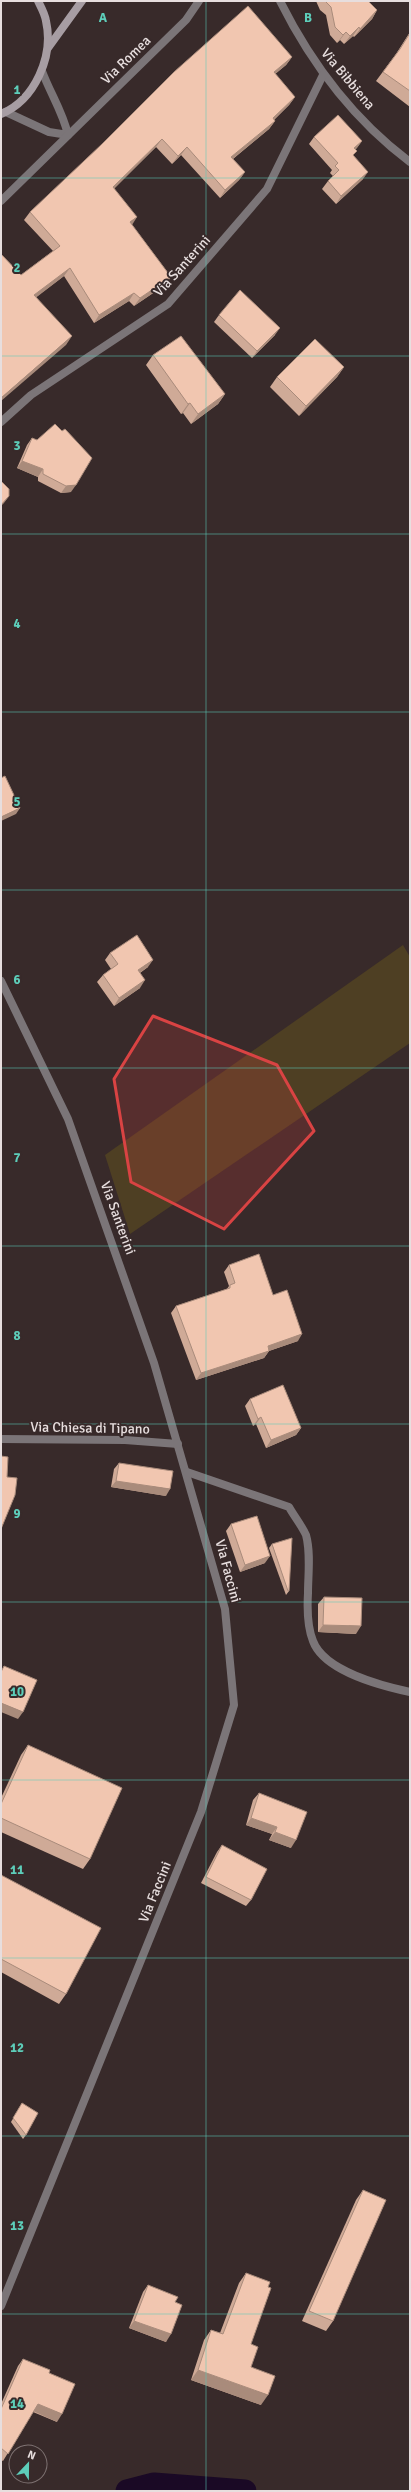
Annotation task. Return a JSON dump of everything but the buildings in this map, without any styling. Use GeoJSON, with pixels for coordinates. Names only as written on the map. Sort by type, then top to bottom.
{"type":"FeatureCollection","features":[{"type":"Feature","properties":{"kind":"main road"},"geometry":{"type":"LineString","coordinates":[[3,113],[27,94],[42,71],[48,48],[46,21],[38,1]]}},
{"type":"Feature","properties":{"kind":"main road"},"geometry":{"type":"LineString","coordinates":[[48,48],[82,1]]}},
{"type":"Feature","properties":{"kind":"street","name":"Via Romea"},"geometry":{"type":"LineString","coordinates":[[1,201],[186,20],[199,1]]}},
{"type":"Feature","properties":{"kind":"street","name":"Via Bibbiena"},"geometry":{"type":"LineString","coordinates":[[280,1],[296,32],[324,75],[386,144],[410,162]]}},
{"type":"Feature","properties":{"kind":"street"},"geometry":{"type":"LineString","coordinates":[[3,113],[49,132],[68,135],[64,117],[50,92],[42,71]]}},
{"type":"Feature","properties":{"kind":"street","name":"Via Santerini"},"geometry":{"type":"LineString","coordinates":[[1,422],[31,395],[168,304],[267,189],[324,75]]}},
{"type":"Feature","properties":{"kind":"street","name":"Via Santerini"},"geometry":{"type":"LineString","coordinates":[[1,981],[68,1119],[154,1363],[187,1472]]}},
{"type":"Feature","properties":{"kind":"street","name":"Via Chiesa di Tipano"},"geometry":{"type":"LineString","coordinates":[[1,1439],[125,1440],[178,1444]]}},
{"type":"Feature","properties":{"kind":"street"},"geometry":{"type":"LineString","coordinates":[[187,1472],[288,1506],[306,1536],[309,1562],[307,1617],[313,1642],[329,1661],[339,1668],[387,1687],[410,1692]]}},
{"type":"Feature","properties":{"kind":"street","name":"Via Faccini"},"geometry":{"type":"LineString","coordinates":[[1,2306],[201,1812],[234,1705],[225,1609],[187,1472]]}},
{"type":"Feature","properties":{"kind":"highlighted area"},"geometry":{"type":"Polygon","coordinates":[[[153,1016],[277,1065],[314,1131],[224,1229],[131,1182],[114,1079],[153,1016]]]}},
{"type":"Feature","properties":{"kind":"shaded area"},"geometry":{"type":"Polygon","coordinates":[[[403,945],[410,957],[410,1043],[130,1234],[105,1155],[403,945]]]}},
{"type":"Feature","properties":{"kind":"waterway"},"geometry":{"type":"LineString","coordinates":[[127,2491],[154,2484],[245,2491]]}}]}
